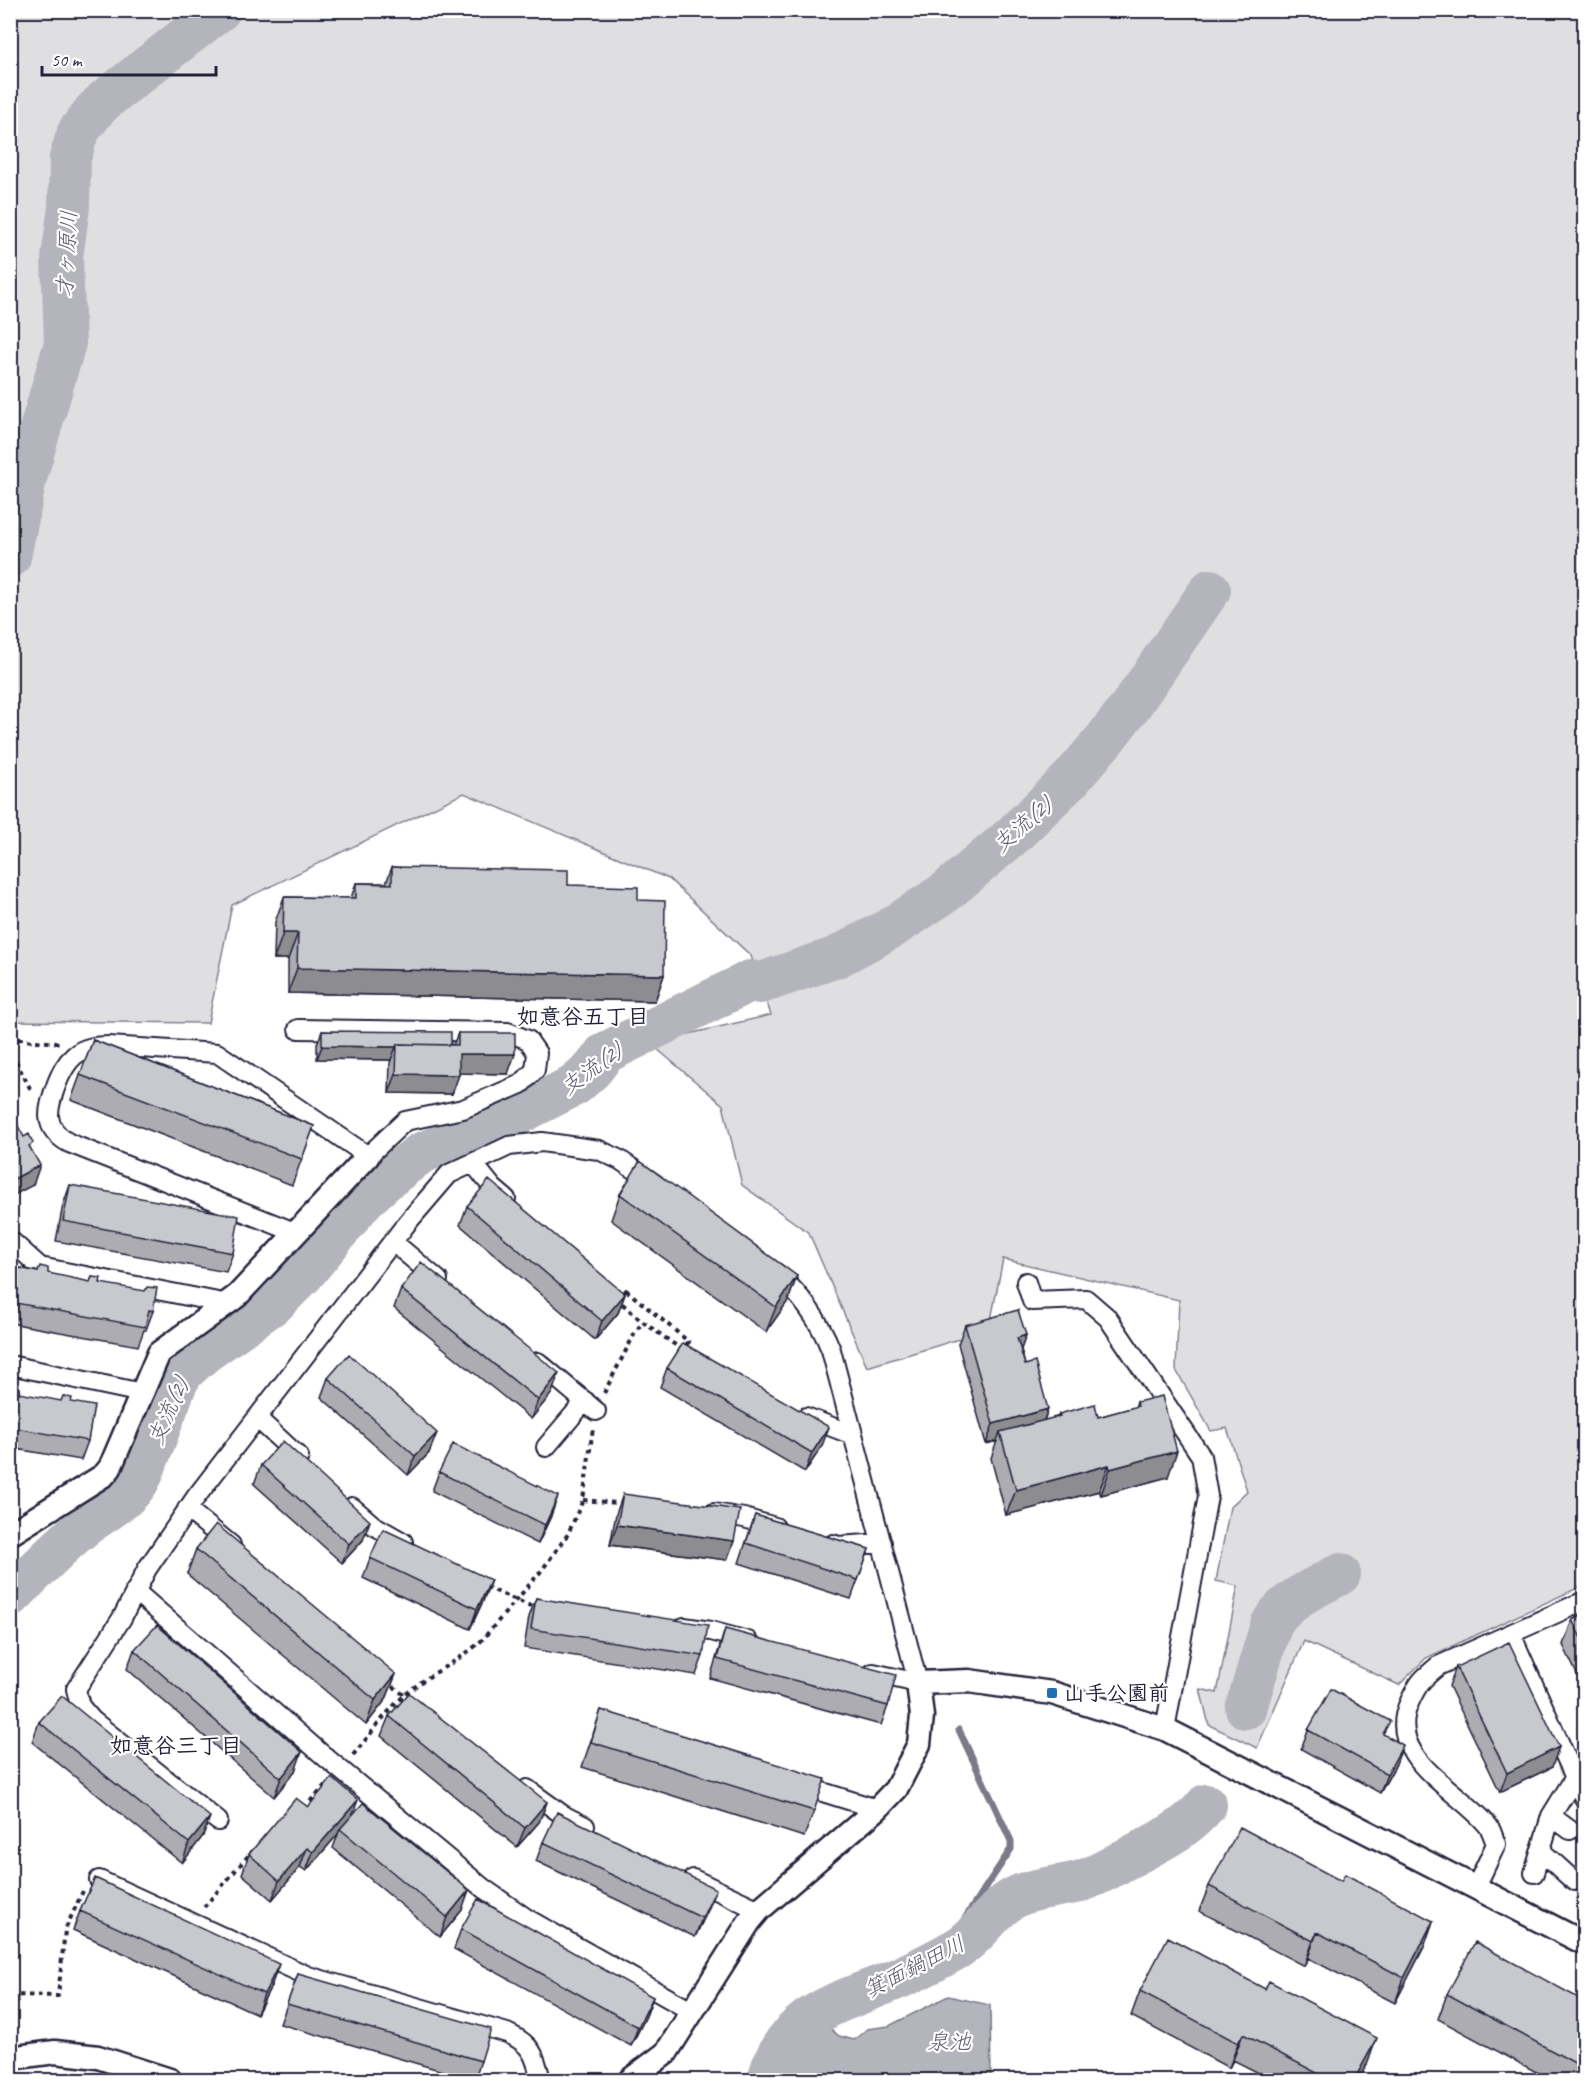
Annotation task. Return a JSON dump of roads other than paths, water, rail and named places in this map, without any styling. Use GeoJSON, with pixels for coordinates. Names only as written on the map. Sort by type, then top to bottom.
{"type":"FeatureCollection","features":[{"type":"Feature","properties":{"kind":"street"},"geometry":{"type":"LineString","coordinates":[[10,1534],[104,1475],[110,1468],[159,1353],[228,1304],[368,1156],[405,1121],[464,1109],[521,1084],[535,1070],[537,1053],[528,1041],[508,1032],[298,1029]]}},
{"type":"Feature","properties":{"kind":"street"},"geometry":{"type":"LineString","coordinates":[[297,1233],[59,1138],[52,1129],[48,1105],[63,1068],[79,1053],[92,1046],[217,1053],[368,1156]]}},
{"type":"Feature","properties":{"kind":"street"},"geometry":{"type":"LineString","coordinates":[[218,1821],[92,1720],[80,1706],[76,1689],[122,1617],[147,1569],[187,1509],[407,1223],[449,1174],[509,1146],[542,1142],[588,1148],[620,1160],[672,1196]]}},
{"type":"Feature","properties":{"kind":"street"},"geometry":{"type":"LineString","coordinates":[[473,1163],[494,1188],[518,1210]]}},
{"type":"Feature","properties":{"kind":"street"},"geometry":{"type":"LineString","coordinates":[[10,1240],[40,1267],[228,1304]]}},
{"type":"Feature","properties":{"kind":"street"},"geometry":{"type":"LineString","coordinates":[[393,1242],[448,1288]]}},
{"type":"Feature","properties":{"kind":"street"},"geometry":{"type":"LineString","coordinates":[[630,2080],[666,2053],[749,1922],[759,1910],[877,1809],[896,1788],[920,1744],[922,1716],[918,1683],[831,1350],[822,1328],[804,1300],[766,1264]]}},
{"type":"Feature","properties":{"kind":"street"},"geometry":{"type":"LineString","coordinates":[[1026,1282],[1032,1301],[1086,1299],[1108,1318],[1201,1456],[1208,1496],[1165,1729]]}},
{"type":"Feature","properties":{"kind":"street"},"geometry":{"type":"LineString","coordinates":[[521,1348],[590,1406],[546,1447]]}},
{"type":"Feature","properties":{"kind":"street"},"geometry":{"type":"LineString","coordinates":[[10,1365],[142,1392]]}},
{"type":"Feature","properties":{"kind":"street"},"geometry":{"type":"LineString","coordinates":[[793,1409],[812,1420],[853,1435]]}},
{"type":"Feature","properties":{"kind":"street"},"geometry":{"type":"LineString","coordinates":[[257,1418],[312,1470]]}},
{"type":"Feature","properties":{"kind":"street"},"geometry":{"type":"LineString","coordinates":[[336,1493],[373,1525],[422,1552]]}},
{"type":"Feature","properties":{"kind":"street"},"geometry":{"type":"LineString","coordinates":[[187,1509],[242,1555]]}},
{"type":"Feature","properties":{"kind":"street"},"geometry":{"type":"LineString","coordinates":[[697,1511],[744,1518],[797,1533]]}},
{"type":"Feature","properties":{"kind":"street"},"geometry":{"type":"LineString","coordinates":[[818,1540],[838,1546],[882,1543]]}},
{"type":"Feature","properties":{"kind":"street"},"geometry":{"type":"LineString","coordinates":[[135,1591],[340,1769],[483,1888],[516,1912],[693,2012]]}},
{"type":"Feature","properties":{"kind":"street"},"geometry":{"type":"LineString","coordinates":[[1476,1887],[1496,1844],[1490,1828],[1417,1760],[1403,1729],[1406,1709],[1420,1681],[1438,1666],[1584,1601]]}},
{"type":"Feature","properties":{"kind":"street"},"geometry":{"type":"LineString","coordinates":[[668,1624],[711,1631],[766,1646]]}},
{"type":"Feature","properties":{"kind":"street"},"geometry":{"type":"LineString","coordinates":[[1511,1634],[1584,1798]]}},
{"type":"Feature","properties":{"kind":"street"},"geometry":{"type":"LineString","coordinates":[[852,1669],[918,1683],[969,1682],[1052,1693],[1165,1729],[1584,1943]]}},
{"type":"Feature","properties":{"kind":"street"},"geometry":{"type":"LineString","coordinates":[[1534,1873],[1551,1816],[1575,1777]]}},
{"type":"Feature","properties":{"kind":"street"},"geometry":{"type":"LineString","coordinates":[[777,1778],[877,1809]]}},
{"type":"Feature","properties":{"kind":"street"},"geometry":{"type":"LineString","coordinates":[[514,1779],[563,1815],[602,1835]]}},
{"type":"Feature","properties":{"kind":"street"},"geometry":{"type":"LineString","coordinates":[[1551,1816],[1570,1830]]}},
{"type":"Feature","properties":{"kind":"street"},"geometry":{"type":"LineString","coordinates":[[1541,1851],[1574,1881]]}},
{"type":"Feature","properties":{"kind":"street"},"geometry":{"type":"LineString","coordinates":[[674,1870],[759,1910]]}},
{"type":"Feature","properties":{"kind":"street"},"geometry":{"type":"LineString","coordinates":[[99,1880],[308,1976],[513,2035],[532,2051],[541,2080]]}},
{"type":"Feature","properties":{"kind":"street"},"geometry":{"type":"LineString","coordinates":[[10,2058],[55,2052],[98,2057],[170,2080]]}},
{"type":"Feature","properties":{"kind":"water","name":"泉池"},"geometry":{"type":"Polygon","coordinates":[[[948,1996],[990,2005],[991,2080],[799,2080],[791,2071],[806,2041],[825,2024],[839,2036],[854,2040],[867,2029],[889,2026],[948,1996]]]}},
{"type":"Feature","properties":{"kind":"waterway","name":"才ヶ原川"},"geometry":{"type":"LineString","coordinates":[[10,557],[26,478],[65,343],[62,258],[69,207],[70,158],[78,132],[105,100],[220,10]]}},
{"type":"Feature","properties":{"kind":"waterway","name":"支流(2)"},"geometry":{"type":"LineString","coordinates":[[10,1597],[63,1545],[123,1499],[137,1484],[177,1382],[184,1371],[205,1352],[276,1302],[303,1275],[364,1200],[385,1181],[421,1153],[508,1119],[575,1085],[593,1069],[605,1053],[750,981],[761,983],[837,957],[893,927],[946,892],[1011,837],[1071,779],[1132,704],[1210,590]]}},
{"type":"Feature","properties":{"kind":"waterway","name":"箕面鍋田川"},"geometry":{"type":"LineString","coordinates":[[1246,1708],[1271,1625],[1277,1616],[1292,1601],[1340,1574]]}},
{"type":"Feature","properties":{"kind":"waterway"},"geometry":{"type":"LineString","coordinates":[[943,1955],[1011,1849],[1011,1841],[959,1730]]}},
{"type":"Feature","properties":{"kind":"waterway","name":"箕面鍋田川"},"geometry":{"type":"LineString","coordinates":[[768,2080],[776,2057],[787,2039],[801,2024],[818,2013],[905,1976],[958,1948],[974,1935],[995,1912],[1020,1895],[1034,1890],[1078,1882],[1103,1872],[1170,1835],[1189,1822],[1206,1805]]}},
{"type":"Feature","properties":{"kind":"place","name":"山手公園前"},"geometry":{"type":"Point","coordinates":[1052,1693]}},
{"type":"Feature","properties":{"kind":"district","name":"如意谷五丁目"},"geometry":{"type":"Point","coordinates":[583,1016]}},
{"type":"Feature","properties":{"kind":"district","name":"如意谷三丁目"},"geometry":{"type":"Point","coordinates":[176,1745]}}]}
